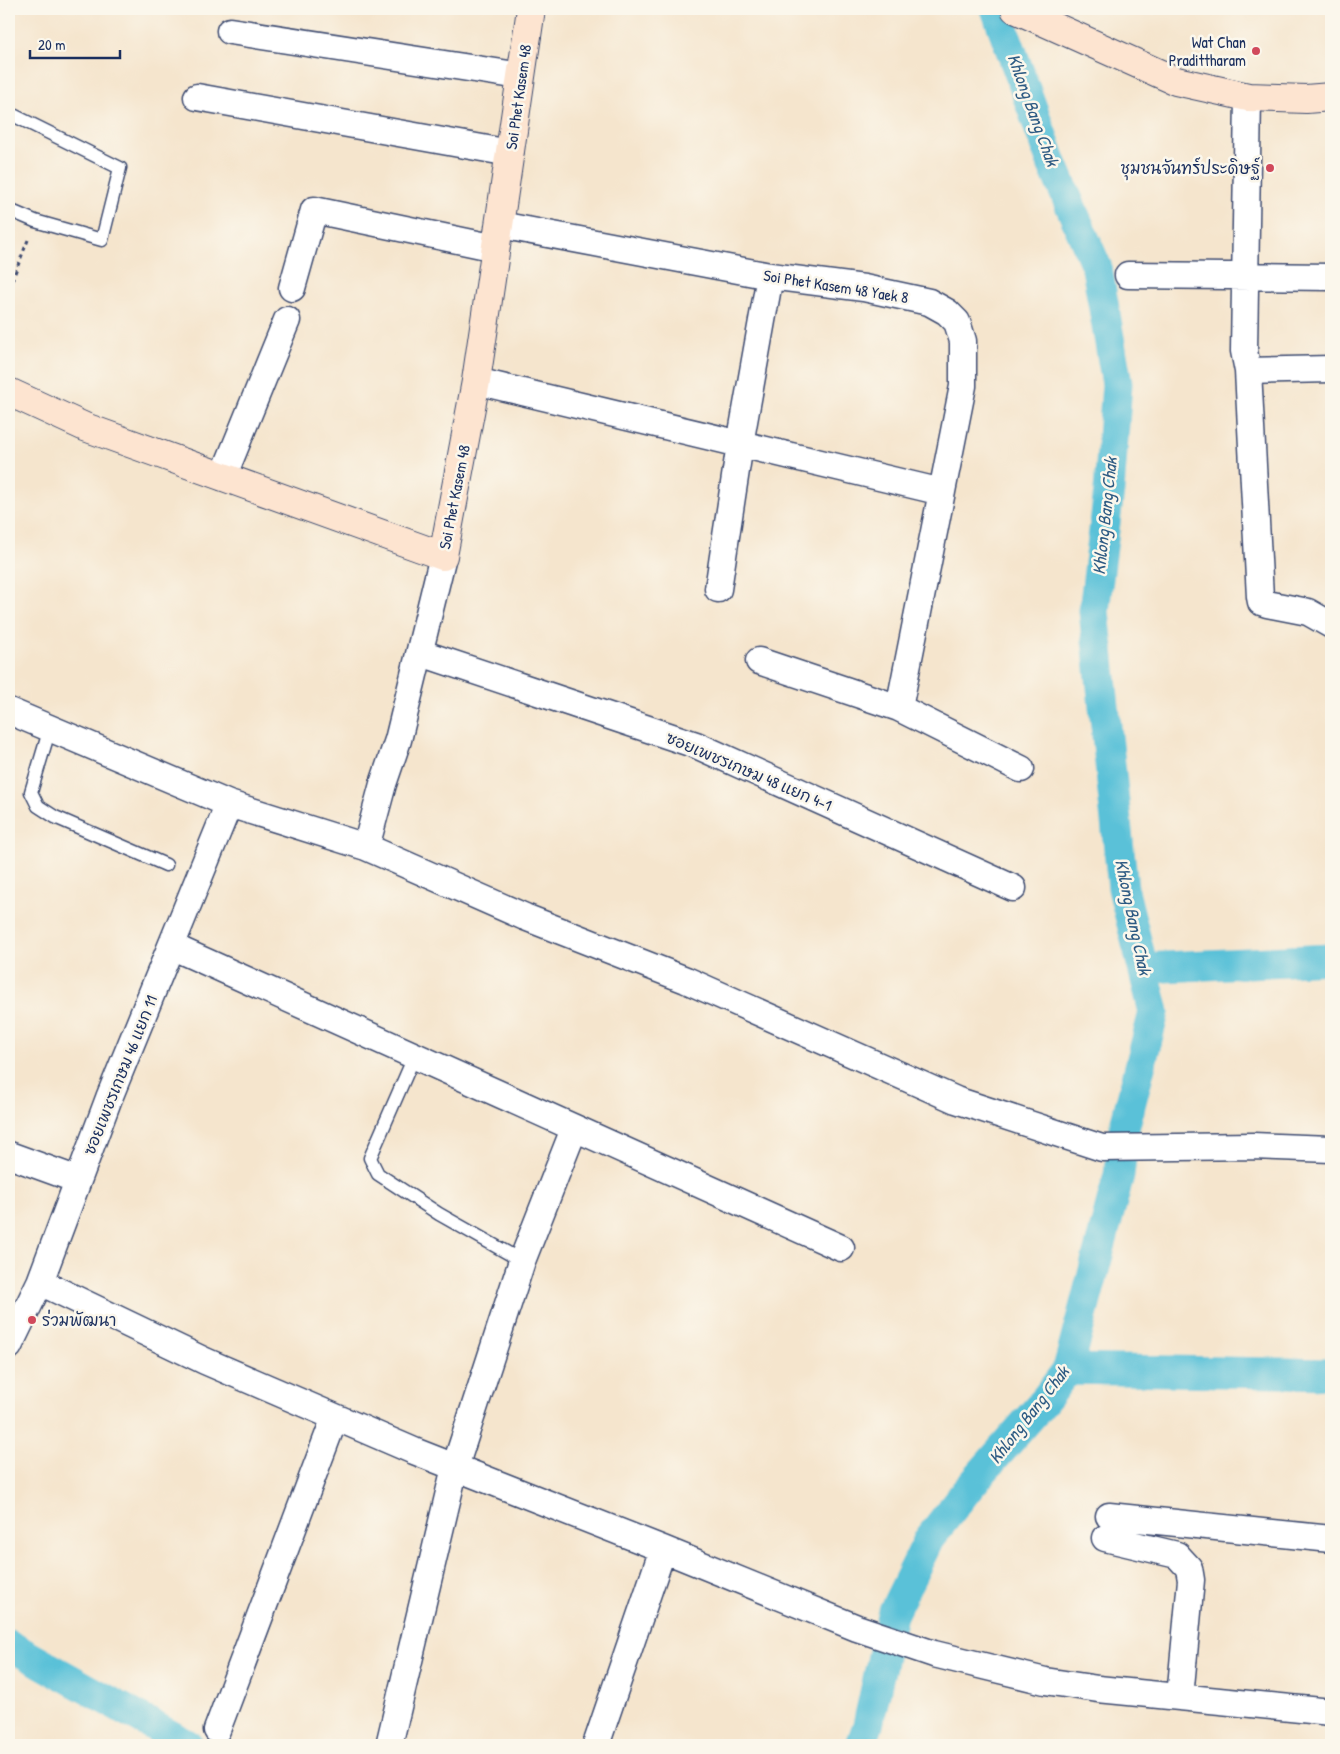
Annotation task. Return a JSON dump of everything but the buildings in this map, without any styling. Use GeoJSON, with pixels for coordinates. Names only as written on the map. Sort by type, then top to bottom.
{"type":"FeatureCollection","features":[{"type":"Feature","properties":{"kind":"street","name":"Soi Phet Kasem 48"},"geometry":{"type":"LineString","coordinates":[[9,392],[85,427],[443,556],[476,381],[531,9]]}},
{"type":"Feature","properties":{"kind":"street"},"geometry":{"type":"LineString","coordinates":[[1015,9],[1176,81],[1248,97],[1306,99],[1331,97]]}},
{"type":"Feature","properties":{"kind":"street"},"geometry":{"type":"LineString","coordinates":[[230,31],[521,76]]}},
{"type":"Feature","properties":{"kind":"street"},"geometry":{"type":"LineString","coordinates":[[198,97],[510,153]]}},
{"type":"Feature","properties":{"kind":"street"},"geometry":{"type":"LineString","coordinates":[[1248,97],[1244,351],[1248,371],[1260,597],[1261,602],[1308,612],[1331,625]]}},
{"type":"Feature","properties":{"kind":"street","name":"Soi Phet Kasem 48 Yaek 8"},"geometry":{"type":"LineString","coordinates":[[292,288],[314,210],[864,288],[929,302],[946,312],[957,322],[963,341],[963,386],[899,708]]}},
{"type":"Feature","properties":{"kind":"street"},"geometry":{"type":"LineString","coordinates":[[1128,275],[1331,277]]}},
{"type":"Feature","properties":{"kind":"street"},"geometry":{"type":"LineString","coordinates":[[718,589],[740,444],[770,276]]}},
{"type":"Feature","properties":{"kind":"street"},"geometry":{"type":"LineString","coordinates":[[223,476],[287,320]]}},
{"type":"Feature","properties":{"kind":"street"},"geometry":{"type":"LineString","coordinates":[[1248,371],[1331,370]]}},
{"type":"Feature","properties":{"kind":"street"},"geometry":{"type":"LineString","coordinates":[[476,381],[942,492]]}},
{"type":"Feature","properties":{"kind":"street"},"geometry":{"type":"LineString","coordinates":[[366,847],[398,740],[421,653],[443,556]]}},
{"type":"Feature","properties":{"kind":"street","name":"ซอยเพชรเกษม 48 แยก 4-1"},"geometry":{"type":"LineString","coordinates":[[421,653],[696,744],[1013,888]]}},
{"type":"Feature","properties":{"kind":"street"},"geometry":{"type":"LineString","coordinates":[[759,661],[899,708],[1021,769]]}},
{"type":"Feature","properties":{"kind":"street"},"geometry":{"type":"LineString","coordinates":[[9,711],[229,804],[366,847],[517,913],[686,980],[956,1100],[1102,1148],[1253,1146],[1331,1149]]}},
{"type":"Feature","properties":{"kind":"street","name":"ซอยเพชรเกษม 46 แยก 11"},"geometry":{"type":"LineString","coordinates":[[9,1346],[40,1282],[109,1098],[229,804]]}},
{"type":"Feature","properties":{"kind":"street"},"geometry":{"type":"LineString","coordinates":[[171,946],[841,1248]]}},
{"type":"Feature","properties":{"kind":"street"},"geometry":{"type":"LineString","coordinates":[[389,1745],[455,1466],[522,1261],[574,1129]]}},
{"type":"Feature","properties":{"kind":"street"},"geometry":{"type":"LineString","coordinates":[[9,1155],[78,1180]]}},
{"type":"Feature","properties":{"kind":"street"},"geometry":{"type":"LineString","coordinates":[[40,1282],[205,1361],[335,1417],[857,1628],[934,1654],[1044,1681],[1331,1712]]}},
{"type":"Feature","properties":{"kind":"street"},"geometry":{"type":"LineString","coordinates":[[217,1730],[335,1417]]}},
{"type":"Feature","properties":{"kind":"street"},"geometry":{"type":"LineString","coordinates":[[1180,1697],[1191,1580],[1189,1568],[1177,1555],[1107,1527],[1331,1539]]}},
{"type":"Feature","properties":{"kind":"street"},"geometry":{"type":"LineString","coordinates":[[596,1745],[663,1549]]}},
{"type":"Feature","properties":{"kind":"lane"},"geometry":{"type":"LineString","coordinates":[[9,113],[120,168],[102,240],[35,221],[9,210]]}},
{"type":"Feature","properties":{"kind":"lane"},"geometry":{"type":"LineString","coordinates":[[50,728],[31,792],[38,806],[55,817],[166,865]]}},
{"type":"Feature","properties":{"kind":"lane"},"geometry":{"type":"LineString","coordinates":[[414,1056],[370,1158],[378,1174],[439,1214],[522,1261]]}},
{"type":"Feature","properties":{"kind":"path"},"geometry":{"type":"LineString","coordinates":[[9,288],[35,221]]}},
{"type":"Feature","properties":{"kind":"waterway","name":"Khlong Bang Chak"},"geometry":{"type":"LineString","coordinates":[[861,1745],[868,1725],[892,1615],[929,1539],[970,1486],[1040,1406],[1068,1369],[1119,1175],[1125,1125],[1154,1012],[1123,888],[1094,611],[1109,491],[1117,384],[1097,268],[1052,163],[996,9]]}},
{"type":"Feature","properties":{"kind":"waterway"},"geometry":{"type":"LineString","coordinates":[[1143,968],[1331,959]]}},
{"type":"Feature","properties":{"kind":"waterway"},"geometry":{"type":"LineString","coordinates":[[1068,1369],[1331,1374]]}},
{"type":"Feature","properties":{"kind":"waterway"},"geometry":{"type":"LineString","coordinates":[[9,1645],[188,1745]]}},
{"type":"Feature","properties":{"kind":"place","name":"Wat Chan Pradittharam"},"geometry":{"type":"Point","coordinates":[1256,51]}},
{"type":"Feature","properties":{"kind":"place","name":"ชุมชนจันทร์ประดิษฐ์"},"geometry":{"type":"Point","coordinates":[1270,168]}},
{"type":"Feature","properties":{"kind":"place","name":"ร่วมพัฒนา"},"geometry":{"type":"Point","coordinates":[32,1320]}}]}
